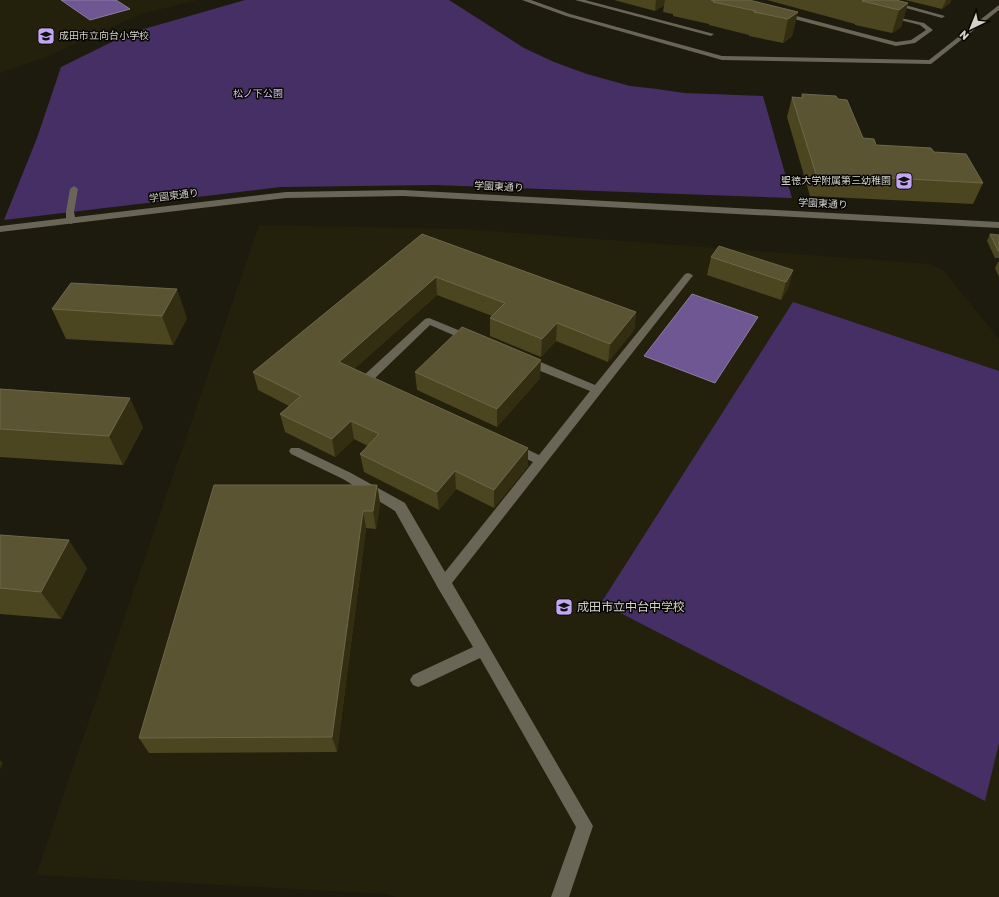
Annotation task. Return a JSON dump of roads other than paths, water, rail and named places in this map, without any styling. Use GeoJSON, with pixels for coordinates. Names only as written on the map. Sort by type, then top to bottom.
{"type":"FeatureCollection","features":[{"type":"Feature","properties":{"kind":"street"},"geometry":{"type":"LineString","coordinates":[[526,0],[568,15],[722,58],[931,62],[999,7]]}},
{"type":"Feature","properties":{"kind":"street"},"geometry":{"type":"LineString","coordinates":[[578,0],[710,34],[688,49]]}},
{"type":"Feature","properties":{"kind":"street"},"geometry":{"type":"LineString","coordinates":[[880,0],[942,16]]}},
{"type":"Feature","properties":{"kind":"street"},"geometry":{"type":"LineString","coordinates":[[776,12],[896,44],[913,42],[930,30],[922,24],[898,18]]}},
{"type":"Feature","properties":{"kind":"street"},"geometry":{"type":"LineString","coordinates":[[71,221],[70,212],[74,189]]}},
{"type":"Feature","properties":{"kind":"street","name":"学園東通り"},"geometry":{"type":"LineString","coordinates":[[0,229],[286,195],[403,193],[999,225]]}},
{"type":"Feature","properties":{"kind":"street"},"geometry":{"type":"LineString","coordinates":[[444,584],[688,276]]}},
{"type":"Feature","properties":{"kind":"street"},"geometry":{"type":"LineString","coordinates":[[386,391],[365,381],[429,322],[480,342]]}},
{"type":"Feature","properties":{"kind":"street"},"geometry":{"type":"LineString","coordinates":[[517,357],[598,390]]}},
{"type":"Feature","properties":{"kind":"street"},"geometry":{"type":"LineString","coordinates":[[506,445],[542,461]]}},
{"type":"Feature","properties":{"kind":"street"},"geometry":{"type":"LineString","coordinates":[[295,451],[347,476],[400,507],[585,826],[560,897]]}},
{"type":"Feature","properties":{"kind":"street"},"geometry":{"type":"LineString","coordinates":[[418,680],[482,650]]}},
{"type":"Feature","properties":{"kind":"place","name":"成田市立向台小学校"},"geometry":{"type":"Point","coordinates":[46,36]}},
{"type":"Feature","properties":{"kind":"place","name":"聖徳大学附属第三幼稚園"},"geometry":{"type":"Point","coordinates":[904,181]}},
{"type":"Feature","properties":{"kind":"place","name":"成田市立中台中学校"},"geometry":{"type":"Point","coordinates":[564,607]}},
{"type":"Feature","properties":{"kind":"park label","name":"松ノ下公園"},"geometry":{"type":"Point","coordinates":[258,94]}}]}
